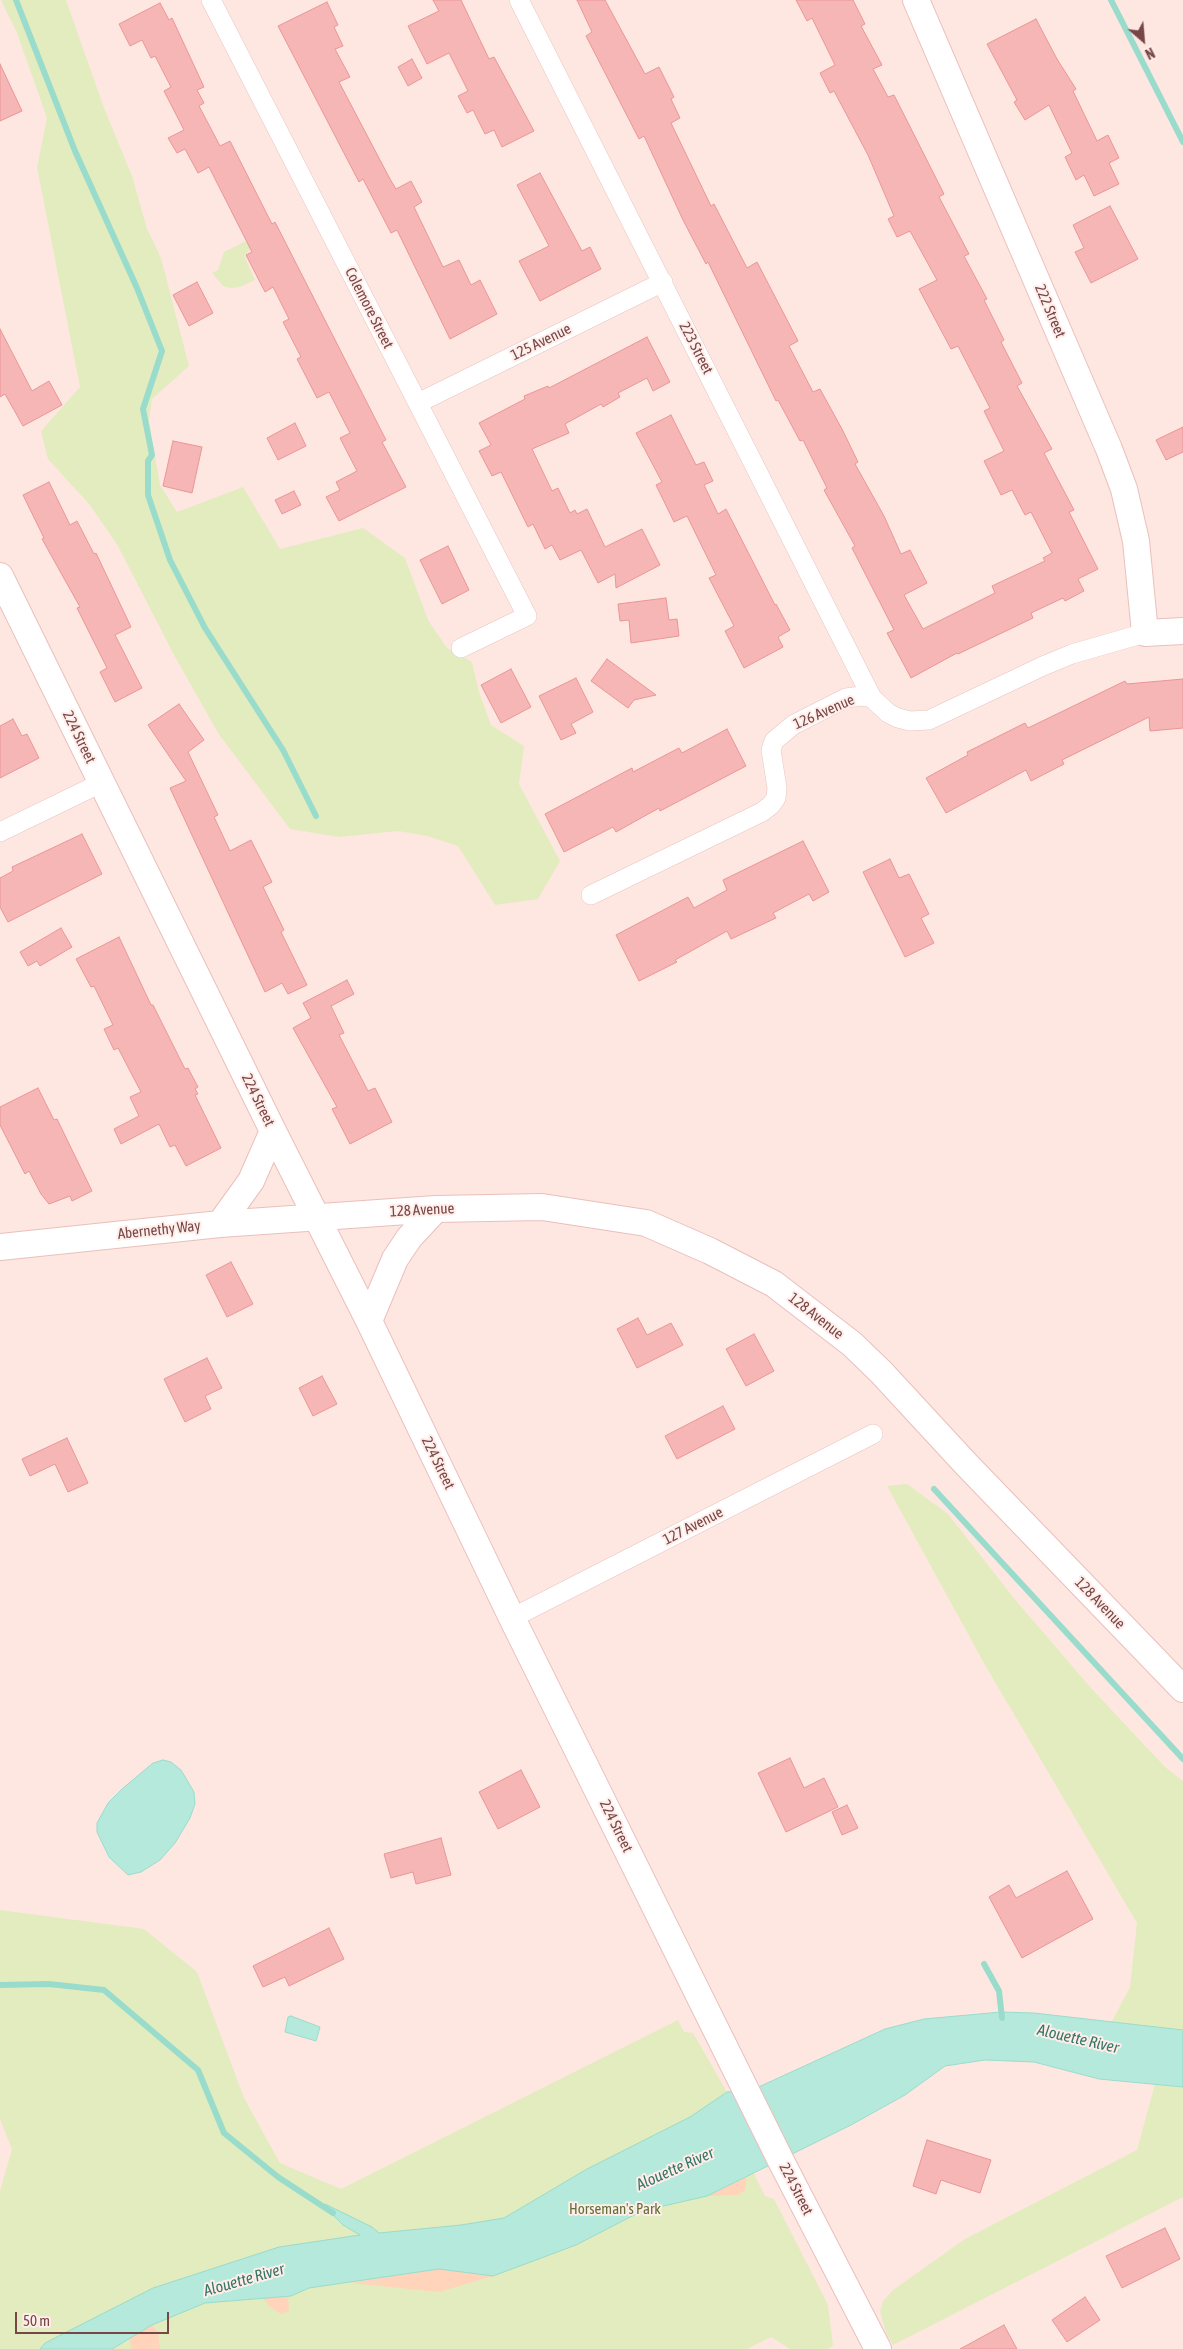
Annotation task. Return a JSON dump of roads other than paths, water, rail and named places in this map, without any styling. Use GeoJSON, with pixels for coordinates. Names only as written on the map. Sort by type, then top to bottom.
{"type":"FeatureCollection","features":[{"type":"Feature","properties":{"kind":"street","name":"Colemore Street"},"geometry":{"type":"LineString","coordinates":[[211,0],[527,616],[461,648]]}},
{"type":"Feature","properties":{"kind":"street","name":"223 Street"},"geometry":{"type":"LineString","coordinates":[[519,0],[872,698]]}},
{"type":"Feature","properties":{"kind":"street","name":"222 Street"},"geometry":{"type":"LineString","coordinates":[[916,0],[1110,449],[1124,489],[1136,541],[1145,633]]}},
{"type":"Feature","properties":{"kind":"street","name":"125 Avenue"},"geometry":{"type":"LineString","coordinates":[[418,403],[663,282]]}},
{"type":"Feature","properties":{"kind":"street","name":"224 Street"},"geometry":{"type":"LineString","coordinates":[[0,576],[273,1131],[318,1217],[512,1618],[786,2170],[878,2349]]}},
{"type":"Feature","properties":{"kind":"street","name":"126 Avenue"},"geometry":{"type":"LineString","coordinates":[[590,895],[762,812],[776,798],[777,788],[771,750],[774,741],[781,733],[846,698],[861,696],[872,698],[888,713],[898,718],[910,721],[929,720],[1072,654],[1145,633],[1183,632]]}},
{"type":"Feature","properties":{"kind":"street"},"geometry":{"type":"LineString","coordinates":[[0,832],[101,783]]}},
{"type":"Feature","properties":{"kind":"street"},"geometry":{"type":"LineString","coordinates":[[220,1224],[250,1182],[273,1131]]}},
{"type":"Feature","properties":{"kind":"street","name":"128 Avenue"},"geometry":{"type":"LineString","coordinates":[[318,1217],[348,1213],[436,1209],[542,1207],[646,1223],[710,1251],[774,1284],[852,1344],[881,1372],[966,1464],[1183,1689]]}},
{"type":"Feature","properties":{"kind":"street"},"geometry":{"type":"LineString","coordinates":[[369,1321],[395,1259],[409,1238],[436,1209]]}},
{"type":"Feature","properties":{"kind":"street","name":"Abernethy Way"},"geometry":{"type":"LineString","coordinates":[[0,1247],[220,1224],[318,1217]]}},
{"type":"Feature","properties":{"kind":"street","name":"127 Avenue"},"geometry":{"type":"LineString","coordinates":[[512,1618],[873,1434]]}},
{"type":"Feature","properties":{"kind":"water"},"geometry":{"type":"Polygon","coordinates":[[[163,1760],[171,1762],[181,1770],[194,1792],[195,1804],[190,1818],[175,1843],[160,1860],[141,1872],[128,1875],[109,1857],[97,1832],[97,1823],[108,1803],[122,1789],[153,1763],[163,1760]]]}},
{"type":"Feature","properties":{"kind":"water","name":"Alouette River"},"geometry":{"type":"Polygon","coordinates":[[[1001,2012],[1034,2013],[1183,2030],[1183,2087],[1099,2079],[1034,2062],[985,2060],[945,2066],[905,2095],[851,2125],[707,2196],[642,2211],[576,2245],[493,2276],[439,2269],[309,2288],[291,2296],[205,2303],[152,2325],[112,2349],[40,2349],[45,2343],[153,2288],[279,2247],[360,2235],[343,2225],[325,2207],[325,2204],[372,2227],[379,2233],[461,2225],[504,2218],[587,2169],[690,2117],[727,2092],[752,2090],[885,2029],[924,2019],[1001,2012]]]}},
{"type":"Feature","properties":{"kind":"water"},"geometry":{"type":"Polygon","coordinates":[[[291,2016],[320,2027],[316,2041],[285,2032],[288,2017],[291,2016]]]}},
{"type":"Feature","properties":{"kind":"waterway"},"geometry":{"type":"LineString","coordinates":[[16,0],[75,151],[137,288],[162,351],[143,409],[152,455],[148,461],[148,495],[170,560],[205,628],[283,750],[316,816]]}},
{"type":"Feature","properties":{"kind":"waterway"},"geometry":{"type":"LineString","coordinates":[[1111,0],[1183,142]]}},
{"type":"Feature","properties":{"kind":"waterway"},"geometry":{"type":"LineString","coordinates":[[934,1489],[1183,1759]]}},
{"type":"Feature","properties":{"kind":"waterway"},"geometry":{"type":"LineString","coordinates":[[984,1964],[999,1991],[1002,2018]]}},
{"type":"Feature","properties":{"kind":"waterway"},"geometry":{"type":"LineString","coordinates":[[0,1985],[49,1984],[104,1990],[198,2070],[224,2133],[278,2177],[333,2213]]}},
{"type":"Feature","properties":{"kind":"park label","name":"Horseman's Park"},"geometry":{"type":"Point","coordinates":[615,2209]}}]}
